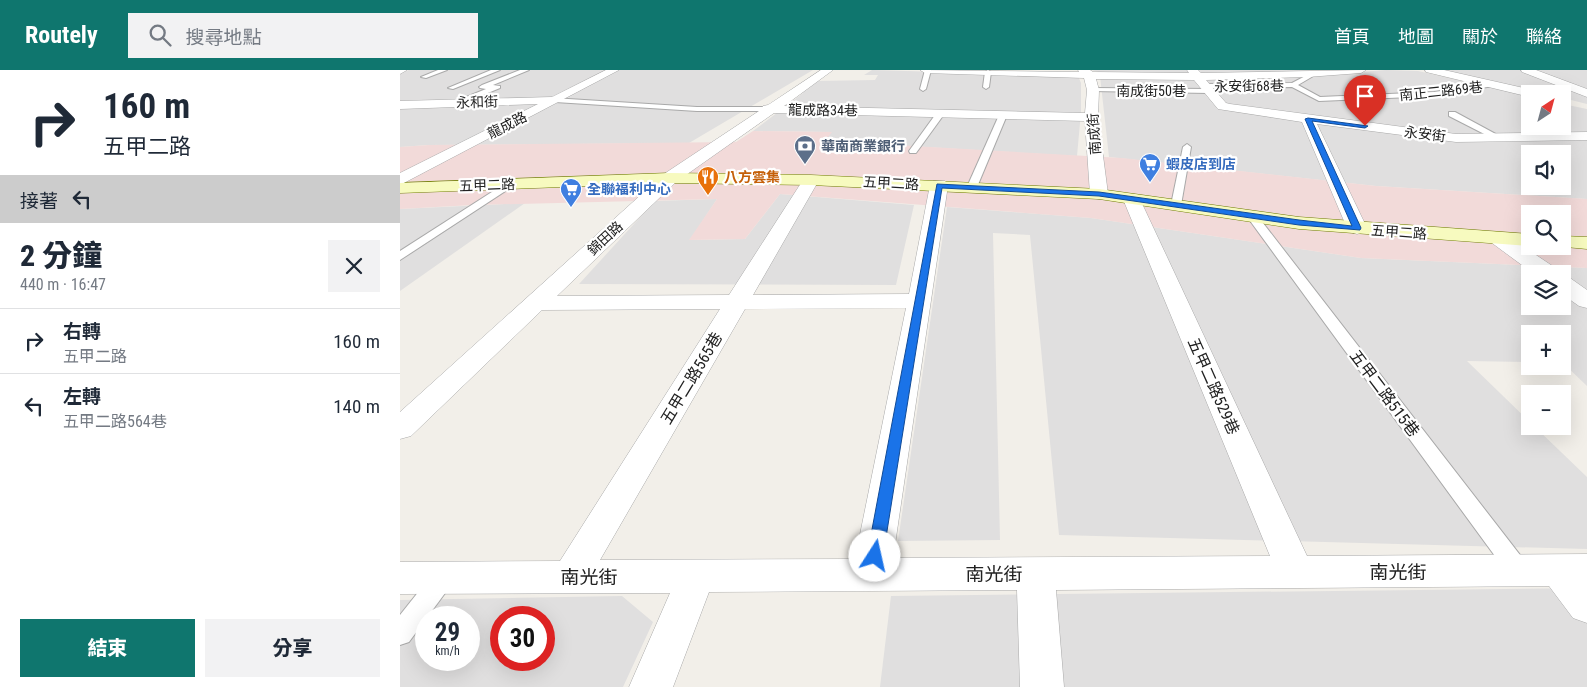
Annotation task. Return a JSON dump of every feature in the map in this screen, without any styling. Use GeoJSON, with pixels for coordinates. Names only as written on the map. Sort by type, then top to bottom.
{"type":"FeatureCollection","features":[{"type":"Feature","properties":{"kind":"main road","name":"五甲二路"},"geometry":{"type":"LineString","coordinates":[[400,188],[670,178],[811,180],[972,187],[1099,194],[1252,216],[1357,228],[1521,240]]}},
{"type":"Feature","properties":{"kind":"main road"},"geometry":{"type":"LineString","coordinates":[[1571,242],[1587,243]]}},
{"type":"Feature","properties":{"kind":"street","name":"龍成路"},"geometry":{"type":"LineString","coordinates":[[400,180],[614,70]]}},
{"type":"Feature","properties":{"kind":"street","name":"錦田路"},"geometry":{"type":"LineString","coordinates":[[400,430],[670,178],[768,109],[828,70]]}},
{"type":"Feature","properties":{"kind":"street"},"geometry":{"type":"LineString","coordinates":[[926,70],[1086,72],[1201,81],[1361,70]]}},
{"type":"Feature","properties":{"kind":"street"},"geometry":{"type":"LineString","coordinates":[[1430,70],[1521,91]]}},
{"type":"Feature","properties":{"kind":"street"},"geometry":{"type":"LineString","coordinates":[[1526,70],[1587,93]]}},
{"type":"Feature","properties":{"kind":"street","name":"南成街"},"geometry":{"type":"LineString","coordinates":[[1086,72],[1093,90],[1091,117],[1099,194]]}},
{"type":"Feature","properties":{"kind":"street","name":"永安街"},"geometry":{"type":"LineString","coordinates":[[1201,81],[1224,107],[1308,119],[1456,138],[1587,136]]}},
{"type":"Feature","properties":{"kind":"street","name":"永和街"},"geometry":{"type":"LineString","coordinates":[[400,105],[555,100]]}},
{"type":"Feature","properties":{"kind":"street"},"geometry":{"type":"LineString","coordinates":[[1573,103],[1587,101]]}},
{"type":"Feature","properties":{"kind":"street"},"geometry":{"type":"LineString","coordinates":[[416,116],[439,103]]}},
{"type":"Feature","properties":{"kind":"street","name":"龍成路34巷"},"geometry":{"type":"LineString","coordinates":[[768,109],[1091,117]]}},
{"type":"Feature","properties":{"kind":"street"},"geometry":{"type":"LineString","coordinates":[[1308,119],[1357,228]]}},
{"type":"Feature","properties":{"kind":"street","name":"五甲二路565巷"},"geometry":{"type":"LineString","coordinates":[[570,577],[811,180]]}},
{"type":"Feature","properties":{"kind":"street"},"geometry":{"type":"LineString","coordinates":[[872,575],[939,186]]}},
{"type":"Feature","properties":{"kind":"street","name":"五甲二路529巷"},"geometry":{"type":"LineString","coordinates":[[1132,199],[1296,572]]}},
{"type":"Feature","properties":{"kind":"street"},"geometry":{"type":"LineString","coordinates":[[1499,239],[1536,265]]}},
{"type":"Feature","properties":{"kind":"street"},"geometry":{"type":"LineString","coordinates":[[1571,289],[1587,301]]}},
{"type":"Feature","properties":{"kind":"street"},"geometry":{"type":"LineString","coordinates":[[536,303],[919,300]]}},
{"type":"Feature","properties":{"kind":"street"},"geometry":{"type":"LineString","coordinates":[[1573,570],[1587,605]]}},
{"type":"Feature","properties":{"kind":"street","name":"南光街"},"geometry":{"type":"LineString","coordinates":[[400,578],[1573,570]]}},
{"type":"Feature","properties":{"kind":"street"},"geometry":{"type":"LineString","coordinates":[[1036,574],[1042,687]]}},
{"type":"Feature","properties":{"kind":"street"},"geometry":{"type":"LineString","coordinates":[[651,687],[696,576]]}},
{"type":"Feature","properties":{"kind":"lane"},"geometry":{"type":"LineString","coordinates":[[424,77],[444,70]]}},
{"type":"Feature","properties":{"kind":"lane"},"geometry":{"type":"LineString","coordinates":[[451,88],[497,70]]}},
{"type":"Feature","properties":{"kind":"lane"},"geometry":{"type":"LineString","coordinates":[[458,102],[498,87],[482,87],[526,70]]}},
{"type":"Feature","properties":{"kind":"lane"},"geometry":{"type":"LineString","coordinates":[[923,89],[926,70]]}},
{"type":"Feature","properties":{"kind":"lane"},"geometry":{"type":"LineString","coordinates":[[986,87],[988,71]]}},
{"type":"Feature","properties":{"kind":"lane"},"geometry":{"type":"LineString","coordinates":[[1294,85],[1314,74]]}},
{"type":"Feature","properties":{"kind":"lane","name":"永安街68巷"},"geometry":{"type":"LineString","coordinates":[[1201,81],[1294,85]]}},
{"type":"Feature","properties":{"kind":"lane","name":"南成街50巷"},"geometry":{"type":"LineString","coordinates":[[1093,90],[1201,81]]}},
{"type":"Feature","properties":{"kind":"lane","name":"南正二路69巷"},"geometry":{"type":"LineString","coordinates":[[1294,85],[1319,99],[1434,94],[1496,85]]}},
{"type":"Feature","properties":{"kind":"lane","name":"龍成路34巷"},"geometry":{"type":"LineString","coordinates":[[555,100],[697,110],[768,109]]}},
{"type":"Feature","properties":{"kind":"lane"},"geometry":{"type":"LineString","coordinates":[[913,151],[942,113]]}},
{"type":"Feature","properties":{"kind":"lane"},"geometry":{"type":"LineString","coordinates":[[1452,114],[1500,138]]}},
{"type":"Feature","properties":{"kind":"lane"},"geometry":{"type":"LineString","coordinates":[[972,187],[1003,115]]}},
{"type":"Feature","properties":{"kind":"lane"},"geometry":{"type":"LineString","coordinates":[[1176,205],[1187,147]]}},
{"type":"Feature","properties":{"kind":"lane"},"geometry":{"type":"LineString","coordinates":[[400,256],[508,184]]}},
{"type":"Feature","properties":{"kind":"lane","name":"五甲二路515巷"},"geometry":{"type":"LineString","coordinates":[[1252,216],[1519,571]]}},
{"type":"Feature","properties":{"kind":"lane"},"geometry":{"type":"LineString","coordinates":[[400,634],[443,578]]}},
{"type":"Feature","properties":{"kind":"shaded area"},"geometry":{"type":"Polygon","coordinates":[[[409,70],[813,70],[689,143],[429,145],[400,147],[400,73],[409,70]]]}},
{"type":"Feature","properties":{"kind":"shaded area"},"geometry":{"type":"Polygon","coordinates":[[[872,70],[1078,76],[1081,83],[1081,112],[1077,156],[824,141],[831,132],[753,131],[803,93],[799,93],[815,81],[875,80],[878,75],[864,75],[872,70]]]}},
{"type":"Feature","properties":{"kind":"shaded area"},"geometry":{"type":"Polygon","coordinates":[[[1091,70],[1316,70],[1266,74],[1103,73],[1091,70]]]}},
{"type":"Feature","properties":{"kind":"shaded area"},"geometry":{"type":"Polygon","coordinates":[[[1386,70],[1418,71],[1521,94],[1521,135],[1571,135],[1571,106],[1587,109],[1587,199],[1522,195],[1571,195],[1571,145],[1521,145],[1521,195],[1376,186],[1109,157],[1100,76],[1288,78],[1386,70]]]}},
{"type":"Feature","properties":{"kind":"shaded area"},"geometry":{"type":"Polygon","coordinates":[[[1439,70],[1587,70],[1587,104],[1571,100],[1571,85],[1521,85],[1521,89],[1439,70]]]}},
{"type":"Feature","properties":{"kind":"shaded area"},"geometry":{"type":"Polygon","coordinates":[[[753,131],[832,132],[825,141],[1122,158],[1376,186],[1587,199],[1587,268],[1571,267],[1571,265],[1521,265],[1361,258],[1091,218],[780,194],[745,239],[689,240],[717,199],[473,205],[400,209],[400,147],[429,145],[736,142],[753,131]]]}},
{"type":"Feature","properties":{"kind":"shaded area"},"geometry":{"type":"Polygon","coordinates":[[[780,194],[914,205],[896,285],[579,284],[655,201],[717,199],[690,240],[745,239],[780,194]]]}},
{"type":"Feature","properties":{"kind":"shaded area"},"geometry":{"type":"Polygon","coordinates":[[[525,203],[400,291],[400,209],[525,203]]]}},
{"type":"Feature","properties":{"kind":"shaded area"},"geometry":{"type":"Polygon","coordinates":[[[947,207],[1091,218],[1361,258],[1521,265],[1521,315],[1571,315],[1571,267],[1587,268],[1587,386],[1571,371],[1571,325],[1521,325],[1521,362],[1467,361],[1521,413],[1521,435],[1543,435],[1587,477],[1587,549],[1059,535],[1030,235],[993,233],[1000,540],[898,541],[947,207]]]}},
{"type":"Feature","properties":{"kind":"shaded area"},"geometry":{"type":"Polygon","coordinates":[[[1587,588],[1587,687],[880,687],[891,596],[1587,588]]]}},
{"type":"Feature","properties":{"kind":"shaded area"},"geometry":{"type":"Polygon","coordinates":[[[622,596],[653,622],[623,687],[400,687],[400,600],[622,596]]]}},
{"type":"Feature","properties":{"kind":"place","name":"華南商業銀行"},"geometry":{"type":"Point","coordinates":[805,165]}},
{"type":"Feature","properties":{"kind":"place","name":"蝦皮店到店"},"geometry":{"type":"Point","coordinates":[1150,183]}},
{"type":"Feature","properties":{"kind":"place","name":"八方雲集"},"geometry":{"type":"Point","coordinates":[708,196]}},
{"type":"Feature","properties":{"kind":"place","name":"全聯福利中心"},"geometry":{"type":"Point","coordinates":[571,208]}},
{"type":"Feature","properties":{"kind":"route"},"geometry":{"type":"LineString","coordinates":[[875,556],[939,186],[1099,194],[1299,223],[1357,228],[1308,119],[1365,126]]}}]}
